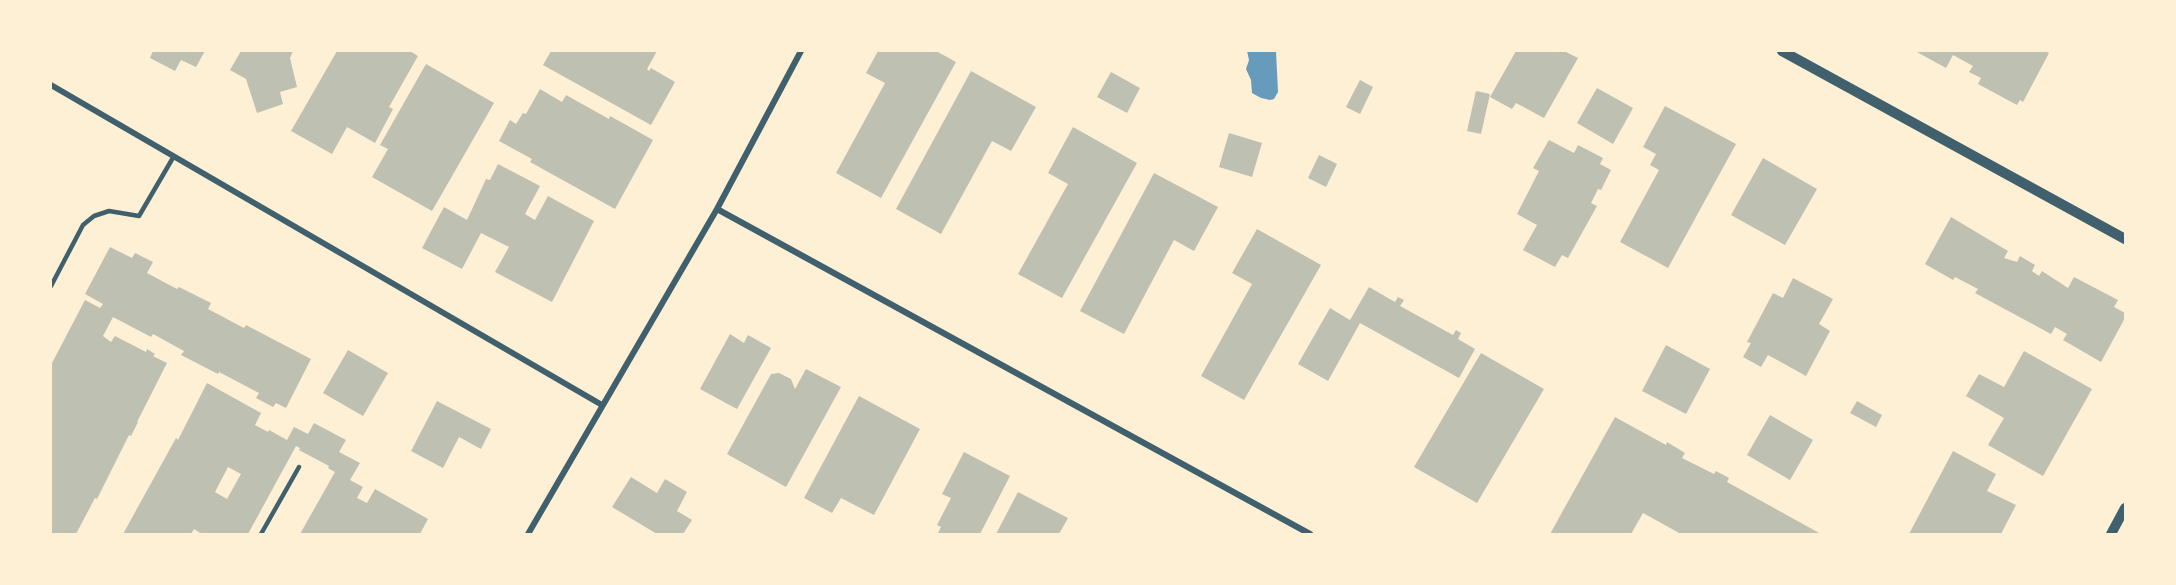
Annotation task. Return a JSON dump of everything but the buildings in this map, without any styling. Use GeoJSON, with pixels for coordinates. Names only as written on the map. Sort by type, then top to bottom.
{"type":"FeatureCollection","features":[{"type":"Feature","properties":{"kind":"street"},"geometry":{"type":"LineString","coordinates":[[528,534],[717,209],[801,51]]}},
{"type":"Feature","properties":{"kind":"street"},"geometry":{"type":"LineString","coordinates":[[1782,51],[2125,239]]}},
{"type":"Feature","properties":{"kind":"street"},"geometry":{"type":"LineString","coordinates":[[51,85],[602,405]]}},
{"type":"Feature","properties":{"kind":"street"},"geometry":{"type":"LineString","coordinates":[[717,209],[1310,534]]}},
{"type":"Feature","properties":{"kind":"street"},"geometry":{"type":"LineString","coordinates":[[2111,534],[2125,507]]}},
{"type":"Feature","properties":{"kind":"lane"},"geometry":{"type":"LineString","coordinates":[[51,286],[84,225],[94,216],[109,211],[139,216],[174,156]]}},
{"type":"Feature","properties":{"kind":"lane"},"geometry":{"type":"LineString","coordinates":[[261,534],[298,467]]}},
{"type":"Feature","properties":{"kind":"water"},"geometry":{"type":"Polygon","coordinates":[[[1247,51],[1276,51],[1278,92],[1274,99],[1261,98],[1252,93],[1251,80],[1246,69],[1249,60],[1247,51]]]}}]}
